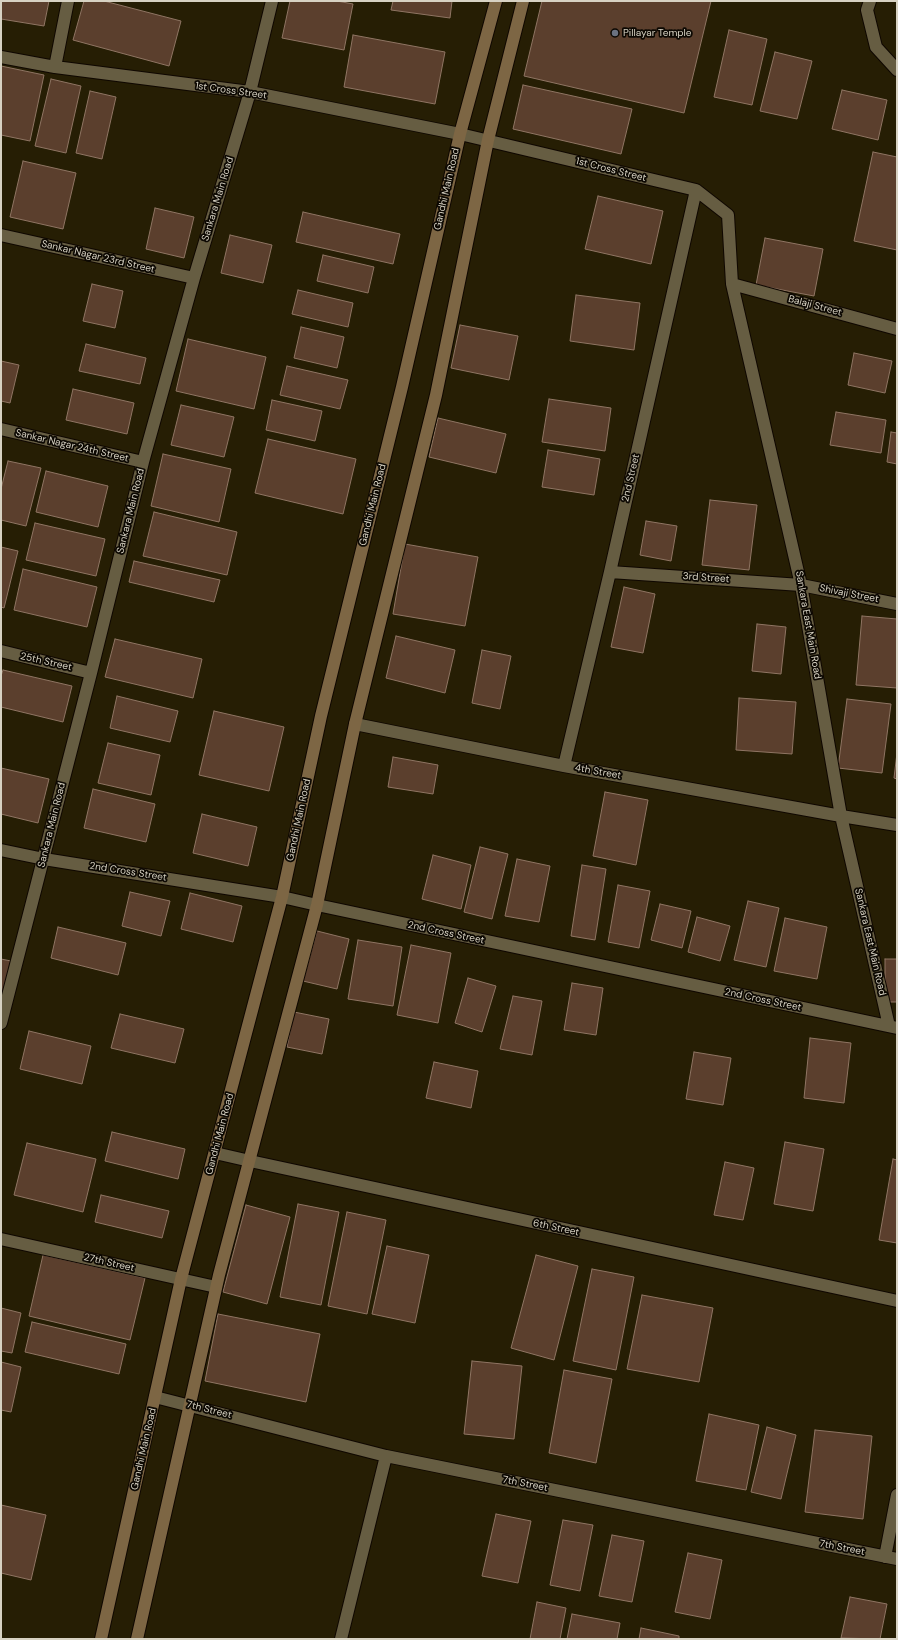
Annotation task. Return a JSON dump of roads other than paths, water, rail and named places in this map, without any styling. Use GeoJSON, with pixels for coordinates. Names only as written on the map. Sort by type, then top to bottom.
{"type":"FeatureCollection","features":[{"type":"Feature","properties":{"kind":"street"},"geometry":{"type":"LineString","coordinates":[[55,67],[68,1]]}},
{"type":"Feature","properties":{"kind":"street","name":"Sankara Main Road"},"geometry":{"type":"LineString","coordinates":[[1,1023],[44,859],[143,462],[194,278],[250,92],[272,1]]}},
{"type":"Feature","properties":{"kind":"street","name":"Gandhi Main Road"},"geometry":{"type":"LineString","coordinates":[[101,1639],[181,1279],[282,897],[321,716],[402,387],[460,134],[496,1]]}},
{"type":"Feature","properties":{"kind":"street"},"geometry":{"type":"LineString","coordinates":[[137,1639],[216,1287],[316,905],[355,724],[436,395],[488,140],[523,1]]}},
{"type":"Feature","properties":{"kind":"street"},"geometry":{"type":"LineString","coordinates":[[869,6],[876,47],[897,70]]}},
{"type":"Feature","properties":{"kind":"street","name":"1st Cross Street"},"geometry":{"type":"LineString","coordinates":[[1,56],[55,67],[250,92],[488,140],[696,190],[728,215]]}},
{"type":"Feature","properties":{"kind":"street","name":"2nd Street"},"geometry":{"type":"LineString","coordinates":[[564,766],[610,572],[696,190]]}},
{"type":"Feature","properties":{"kind":"street","name":"Sankara East Main Road"},"geometry":{"type":"LineString","coordinates":[[728,215],[732,284],[801,585],[841,816],[893,1027]]}},
{"type":"Feature","properties":{"kind":"street","name":"Sankar Nagar 23rd Street"},"geometry":{"type":"LineString","coordinates":[[1,235],[194,278]]}},
{"type":"Feature","properties":{"kind":"street","name":"Balaji Street"},"geometry":{"type":"LineString","coordinates":[[732,284],[897,329]]}},
{"type":"Feature","properties":{"kind":"street","name":"Sankar Nagar 24th Street"},"geometry":{"type":"LineString","coordinates":[[1,429],[143,462]]}},
{"type":"Feature","properties":{"kind":"street","name":"3rd Street"},"geometry":{"type":"LineString","coordinates":[[610,572],[801,585]]}},
{"type":"Feature","properties":{"kind":"street","name":"Shivaji Street"},"geometry":{"type":"LineString","coordinates":[[801,585],[897,604]]}},
{"type":"Feature","properties":{"kind":"street","name":"25th Street"},"geometry":{"type":"LineString","coordinates":[[1,651],[91,673]]}},
{"type":"Feature","properties":{"kind":"street","name":"4th Street"},"geometry":{"type":"LineString","coordinates":[[355,724],[564,766],[897,825]]}},
{"type":"Feature","properties":{"kind":"street","name":"2nd Cross Street"},"geometry":{"type":"LineString","coordinates":[[1,850],[44,859],[282,897],[893,1027]]}},
{"type":"Feature","properties":{"kind":"street","name":"6th Street"},"geometry":{"type":"LineString","coordinates":[[215,1153],[897,1302]]}},
{"type":"Feature","properties":{"kind":"street","name":"27th Street"},"geometry":{"type":"LineString","coordinates":[[1,1239],[216,1287]]}},
{"type":"Feature","properties":{"kind":"street","name":"7th Street"},"geometry":{"type":"LineString","coordinates":[[156,1397],[386,1456],[891,1558]]}},
{"type":"Feature","properties":{"kind":"street"},"geometry":{"type":"LineString","coordinates":[[341,1639],[386,1456]]}},
{"type":"Feature","properties":{"kind":"street"},"geometry":{"type":"LineString","coordinates":[[891,1558],[897,1495]]}},
{"type":"Feature","properties":{"kind":"place","name":"Pillayar Temple"},"geometry":{"type":"Point","coordinates":[615,33]}}]}
